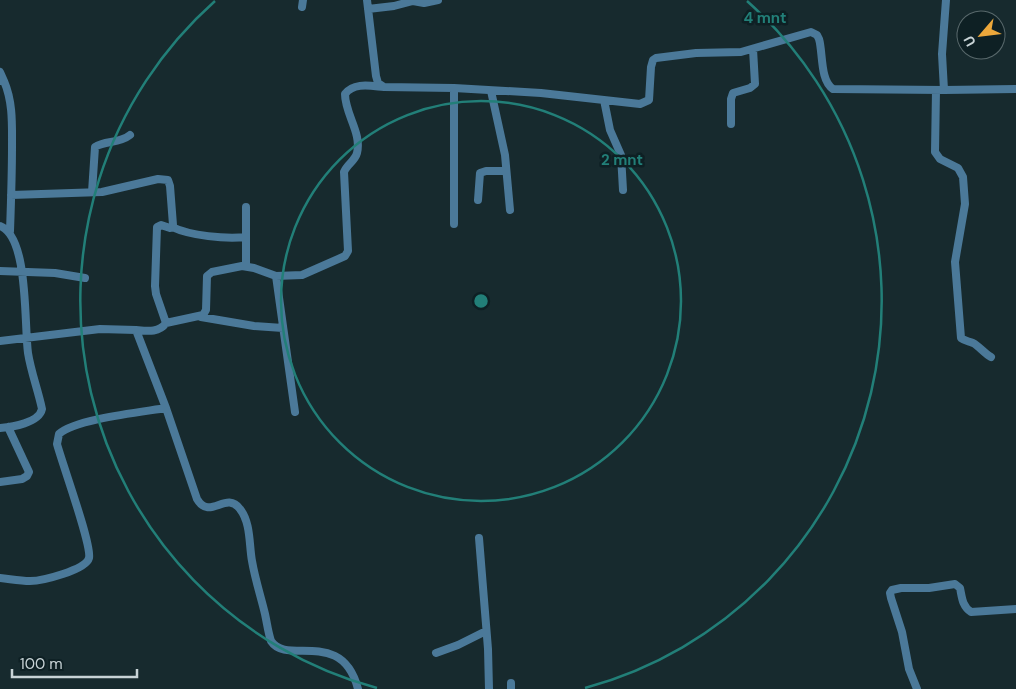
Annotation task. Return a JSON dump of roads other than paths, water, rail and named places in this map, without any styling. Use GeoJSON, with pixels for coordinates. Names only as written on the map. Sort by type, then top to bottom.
{"type":"FeatureCollection","features":[{"type":"Feature","properties":{"kind":"street"},"geometry":{"type":"LineString","coordinates":[[367,0],[376,76],[378,82],[384,87]]}},
{"type":"Feature","properties":{"kind":"street"},"geometry":{"type":"LineString","coordinates":[[368,9],[394,6],[413,1],[424,3],[438,0]]}},
{"type":"Feature","properties":{"kind":"street"},"geometry":{"type":"LineString","coordinates":[[946,0],[935,152],[940,159],[958,168],[963,177],[965,204],[955,262],[961,338],[974,344],[991,357]]}},
{"type":"Feature","properties":{"kind":"street"},"geometry":{"type":"LineString","coordinates":[[201,316],[206,310],[208,274],[246,266],[276,276],[291,276],[307,273],[343,258],[347,254],[344,172],[347,166],[355,159],[358,147],[345,94],[356,87],[454,88],[558,95],[636,104],[647,102],[650,97],[652,63],[656,58],[696,53],[736,53],[808,32],[818,35],[825,80],[829,87],[833,89],[1016,89]]}},
{"type":"Feature","properties":{"kind":"street"},"geometry":{"type":"LineString","coordinates":[[731,124],[731,99],[733,93],[750,88],[755,84],[753,49]]}},
{"type":"Feature","properties":{"kind":"street"},"geometry":{"type":"LineString","coordinates":[[0,72],[9,95],[12,114],[10,232],[19,252],[26,337],[31,369],[41,404],[41,413],[30,421],[4,427],[28,472],[27,476],[22,479],[0,482]]}},
{"type":"Feature","properties":{"kind":"street"},"geometry":{"type":"LineString","coordinates":[[454,88],[454,224]]}},
{"type":"Feature","properties":{"kind":"street"},"geometry":{"type":"LineString","coordinates":[[491,91],[504,148],[510,210]]}},
{"type":"Feature","properties":{"kind":"street"},"geometry":{"type":"LineString","coordinates":[[604,100],[610,130],[621,155],[622,190]]}},
{"type":"Feature","properties":{"kind":"street"},"geometry":{"type":"LineString","coordinates":[[92,192],[95,147],[101,144],[121,141],[130,135]]}},
{"type":"Feature","properties":{"kind":"street"},"geometry":{"type":"LineString","coordinates":[[478,200],[480,173],[486,171],[506,171]]}},
{"type":"Feature","properties":{"kind":"street"},"geometry":{"type":"LineString","coordinates":[[11,195],[92,192],[119,189],[166,179],[169,181],[170,186],[172,227]]}},
{"type":"Feature","properties":{"kind":"street"},"geometry":{"type":"LineString","coordinates":[[246,207],[246,266]]}},
{"type":"Feature","properties":{"kind":"street"},"geometry":{"type":"LineString","coordinates":[[166,323],[155,290],[157,227],[161,225],[168,228],[172,227],[184,232],[216,238],[246,237]]}},
{"type":"Feature","properties":{"kind":"street"},"geometry":{"type":"LineString","coordinates":[[0,226],[10,232]]}},
{"type":"Feature","properties":{"kind":"street"},"geometry":{"type":"LineString","coordinates":[[0,271],[55,273],[85,278]]}},
{"type":"Feature","properties":{"kind":"street"},"geometry":{"type":"LineString","coordinates":[[276,276],[295,412]]}},
{"type":"Feature","properties":{"kind":"street"},"geometry":{"type":"LineString","coordinates":[[0,341],[100,329],[156,331],[166,323],[201,316],[254,326],[283,328]]}},
{"type":"Feature","properties":{"kind":"street"},"geometry":{"type":"LineString","coordinates":[[136,330],[199,503],[209,508],[224,503],[233,503],[240,508],[244,515],[253,569],[269,635],[273,644],[279,648],[325,652],[337,657],[350,669],[358,689]]}},
{"type":"Feature","properties":{"kind":"street"},"geometry":{"type":"LineString","coordinates":[[0,578],[32,581],[47,579],[80,567],[89,558],[83,529],[58,444],[59,434],[65,429],[90,421],[166,408]]}},
{"type":"Feature","properties":{"kind":"street"},"geometry":{"type":"LineString","coordinates":[[478,538],[489,689]]}},
{"type":"Feature","properties":{"kind":"street"},"geometry":{"type":"LineString","coordinates":[[917,689],[909,669],[902,632],[890,598],[892,590],[901,588],[929,588],[955,584],[960,588],[963,604],[970,612],[1016,609]]}},
{"type":"Feature","properties":{"kind":"street"},"geometry":{"type":"LineString","coordinates":[[436,653],[458,645],[486,631]]}}]}
